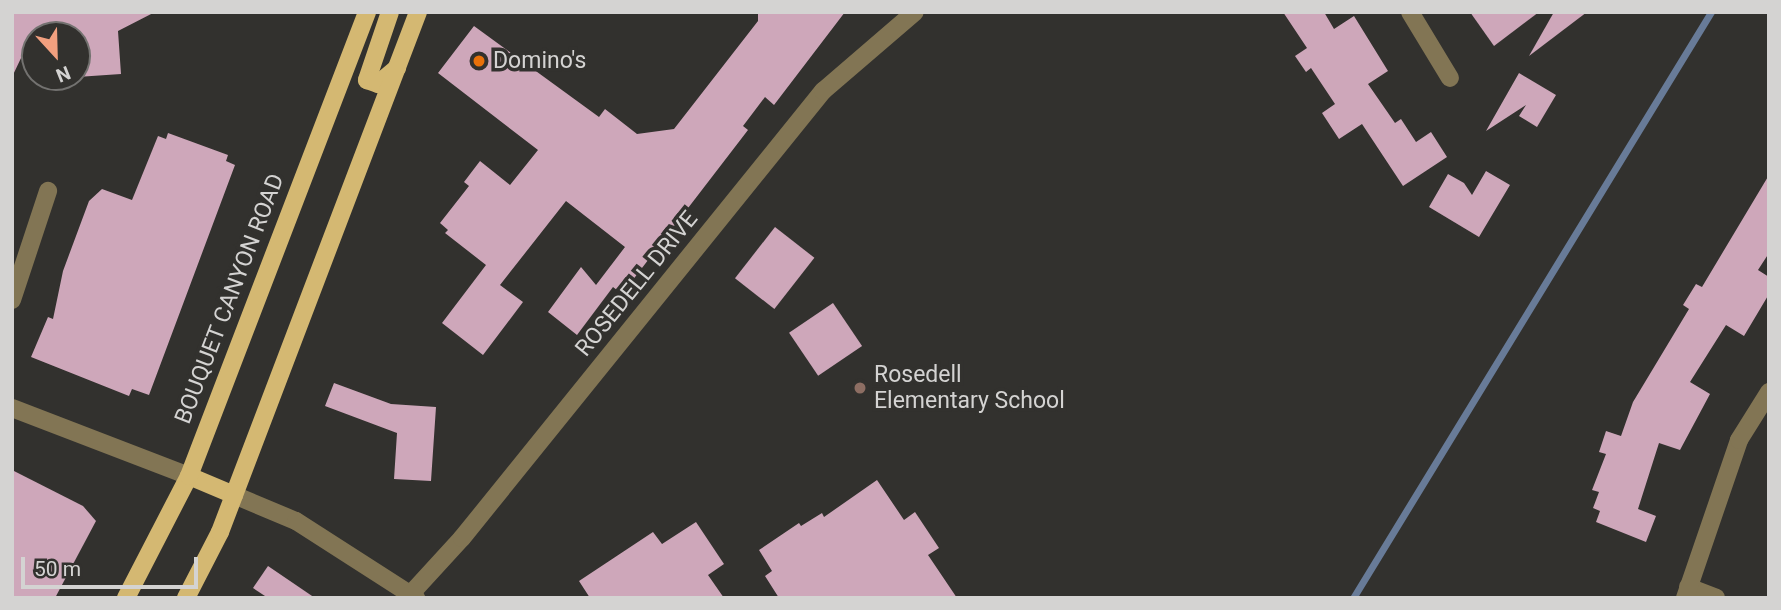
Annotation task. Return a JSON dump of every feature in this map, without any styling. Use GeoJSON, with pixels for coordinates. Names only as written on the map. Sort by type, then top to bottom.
{"type":"FeatureCollection","features":[{"type":"Feature","properties":{"kind":"main road","name":"BOUQUET CANYON ROAD"},"geometry":{"type":"LineString","coordinates":[[126,598],[189,475],[367,12]]}},
{"type":"Feature","properties":{"kind":"main road"},"geometry":{"type":"LineString","coordinates":[[390,12],[367,80],[378,84],[399,66]]}},
{"type":"Feature","properties":{"kind":"main road"},"geometry":{"type":"LineString","coordinates":[[186,598],[234,495],[418,12]]}},
{"type":"Feature","properties":{"kind":"main road"},"geometry":{"type":"LineString","coordinates":[[189,475],[234,495]]}},
{"type":"Feature","properties":{"kind":"street","name":"ROSEDELL DRIVE"},"geometry":{"type":"LineString","coordinates":[[411,596],[462,538],[822,90],[915,12]]}},
{"type":"Feature","properties":{"kind":"street"},"geometry":{"type":"LineString","coordinates":[[1410,12],[1450,78]]}},
{"type":"Feature","properties":{"kind":"street"},"geometry":{"type":"LineString","coordinates":[[12,300],[48,191]]}},
{"type":"Feature","properties":{"kind":"street"},"geometry":{"type":"LineString","coordinates":[[1716,598],[1686,592],[1739,440],[1769,392]]}},
{"type":"Feature","properties":{"kind":"street"},"geometry":{"type":"LineString","coordinates":[[12,408],[189,475]]}},
{"type":"Feature","properties":{"kind":"street"},"geometry":{"type":"LineString","coordinates":[[234,495],[296,521],[411,596]]}},
{"type":"Feature","properties":{"kind":"building"},"geometry":{"type":"Polygon","coordinates":[[[12,12],[155,12],[118,31],[121,74],[91,76],[91,21],[21,21],[21,58],[12,77],[12,12]]]}},
{"type":"Feature","properties":{"kind":"building"},"geometry":{"type":"Polygon","coordinates":[[[758,12],[845,12],[774,105],[765,97],[743,126],[748,130],[622,294],[613,287],[577,335],[548,312],[581,267],[596,285],[625,247],[566,201],[500,285],[523,302],[483,355],[442,323],[486,265],[445,233],[448,230],[440,223],[469,186],[464,182],[480,161],[510,185],[538,150],[438,73],[474,26],[599,117],[605,109],[637,134],[674,129],[758,21],[758,12]]]}},
{"type":"Feature","properties":{"kind":"building"},"geometry":{"type":"Polygon","coordinates":[[[1283,12],[1324,12],[1334,29],[1354,16],[1388,71],[1368,84],[1395,123],[1401,119],[1416,142],[1431,132],[1447,157],[1403,186],[1362,124],[1339,139],[1322,113],[1335,104],[1311,68],[1306,72],[1295,56],[1307,48],[1283,12]]]}},
{"type":"Feature","properties":{"kind":"building"},"geometry":{"type":"Polygon","coordinates":[[[1470,12],[1539,12],[1494,46],[1470,12]]]}},
{"type":"Feature","properties":{"kind":"building"},"geometry":{"type":"Polygon","coordinates":[[[1554,12],[1587,12],[1529,56],[1554,12]]]}},
{"type":"Feature","properties":{"kind":"building"},"geometry":{"type":"Polygon","coordinates":[[[1519,73],[1556,95],[1537,127],[1519,116],[1526,105],[1486,131],[1519,73]]]}},
{"type":"Feature","properties":{"kind":"building"},"geometry":{"type":"Polygon","coordinates":[[[168,133],[228,155],[226,161],[235,165],[149,395],[132,389],[129,396],[31,357],[48,317],[53,319],[63,271],[89,201],[102,189],[132,200],[158,136],[166,139],[168,133]]]}},
{"type":"Feature","properties":{"kind":"building"},"geometry":{"type":"Polygon","coordinates":[[[1486,171],[1510,185],[1479,237],[1429,207],[1448,174],[1464,183],[1472,195],[1486,171]]]}},
{"type":"Feature","properties":{"kind":"building"},"geometry":{"type":"Polygon","coordinates":[[[1769,175],[1769,253],[1758,270],[1769,277],[1769,294],[1744,336],[1726,325],[1690,382],[1710,394],[1680,450],[1659,443],[1638,509],[1656,516],[1646,542],[1596,522],[1600,511],[1593,508],[1599,492],[1592,490],[1606,454],[1599,452],[1606,431],[1621,436],[1633,402],[1689,309],[1683,305],[1696,284],[1702,287],[1769,175]]]}},
{"type":"Feature","properties":{"kind":"building"},"geometry":{"type":"Polygon","coordinates":[[[775,227],[814,258],[774,309],[735,278],[775,227]]]}},
{"type":"Feature","properties":{"kind":"building"},"geometry":{"type":"Polygon","coordinates":[[[833,303],[862,346],[818,376],[789,333],[833,303]]]}},
{"type":"Feature","properties":{"kind":"building"},"geometry":{"type":"Polygon","coordinates":[[[334,383],[391,404],[436,407],[431,481],[394,479],[397,433],[325,406],[334,383]]]}},
{"type":"Feature","properties":{"kind":"building"},"geometry":{"type":"Polygon","coordinates":[[[12,470],[83,506],[96,521],[55,598],[12,598],[12,470]]]}},
{"type":"Feature","properties":{"kind":"building"},"geometry":{"type":"Polygon","coordinates":[[[877,480],[904,520],[915,512],[939,548],[928,555],[957,598],[779,598],[765,576],[772,571],[759,550],[799,523],[801,526],[822,513],[824,517],[877,480]]]}},
{"type":"Feature","properties":{"kind":"building"},"geometry":{"type":"Polygon","coordinates":[[[696,522],[724,564],[708,575],[724,598],[590,598],[579,581],[653,532],[662,544],[696,522]]]}},
{"type":"Feature","properties":{"kind":"building"},"geometry":{"type":"Polygon","coordinates":[[[268,566],[315,598],[268,598],[253,588],[268,566]]]}},
{"type":"Feature","properties":{"kind":"waterway"},"geometry":{"type":"LineString","coordinates":[[1353,598],[1711,12]]}},
{"type":"Feature","properties":{"kind":"place","name":"Domino's"},"geometry":{"type":"Point","coordinates":[479,61]}},
{"type":"Feature","properties":{"kind":"place","name":"Rosedell Elementary School"},"geometry":{"type":"Point","coordinates":[860,388]}}]}
